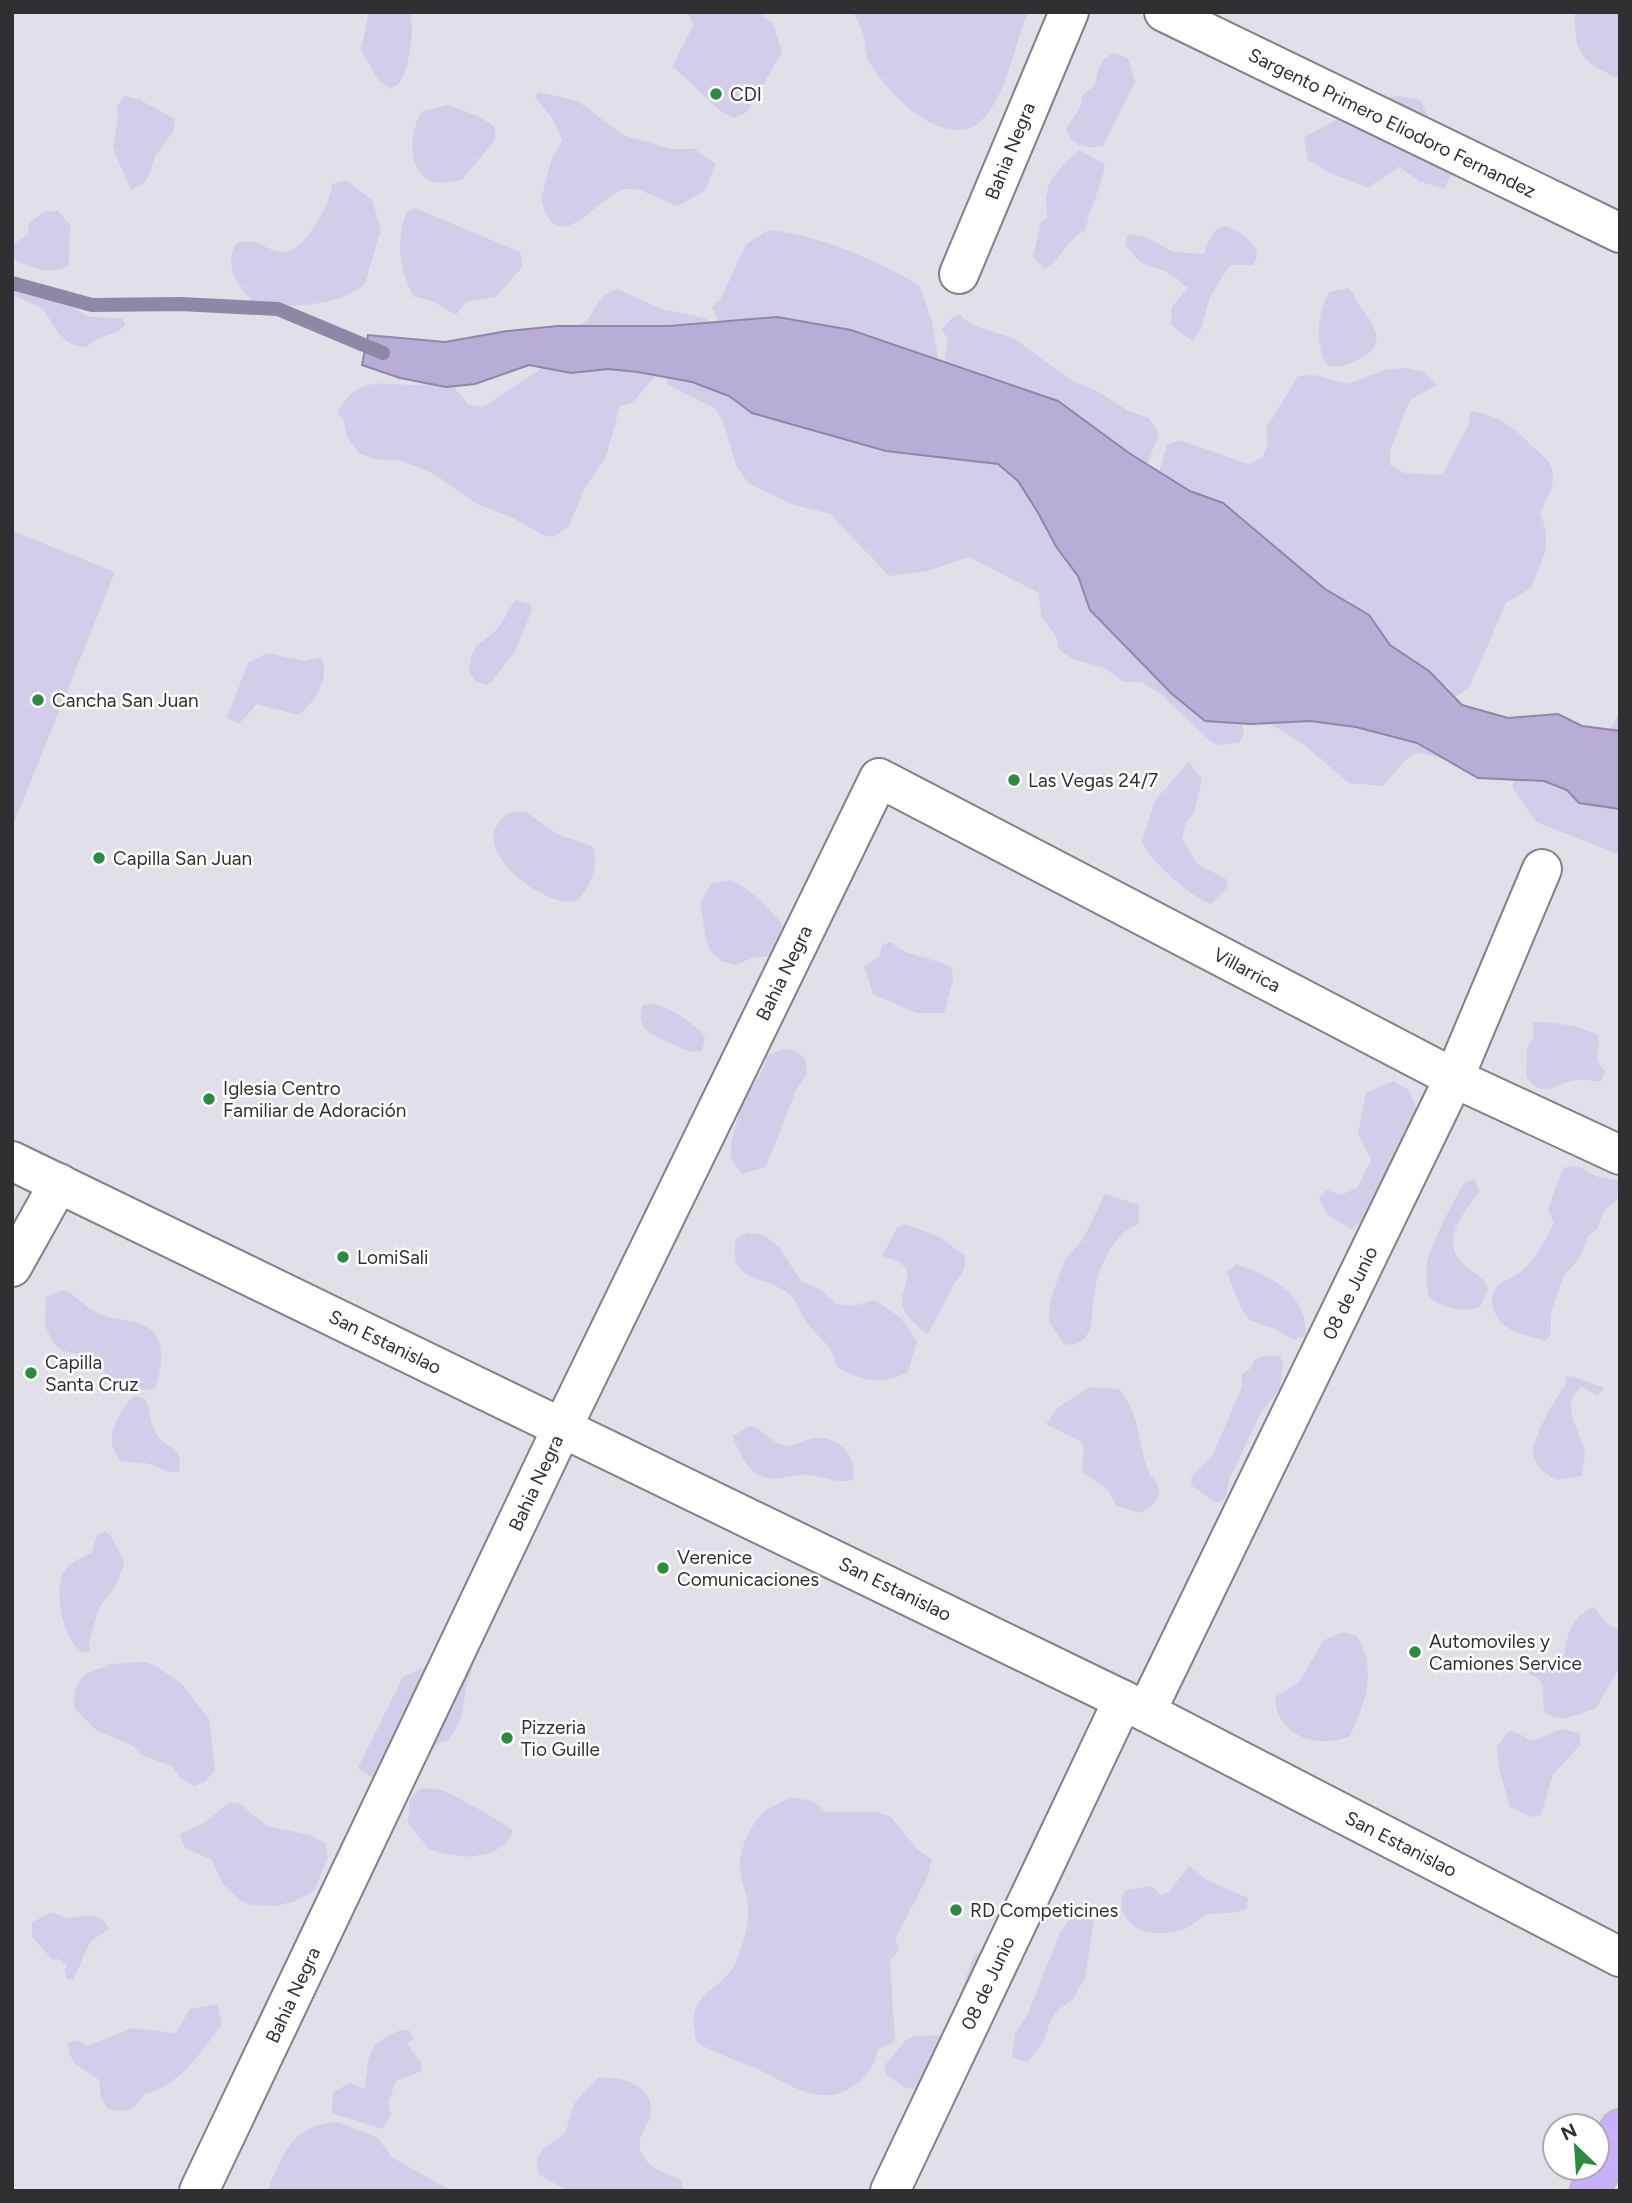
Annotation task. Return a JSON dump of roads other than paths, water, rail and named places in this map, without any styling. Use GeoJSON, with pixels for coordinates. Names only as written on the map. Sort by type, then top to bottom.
{"type":"FeatureCollection","features":[{"type":"Feature","properties":{"kind":"highway"},"geometry":{"type":"LineString","coordinates":[[1590,2191],[1620,2129]]}},
{"type":"Feature","properties":{"kind":"street","name":"Sargento Primero Eliodoro Fernandez"},"geometry":{"type":"LineString","coordinates":[[1164,12],[1620,233]]}},
{"type":"Feature","properties":{"kind":"street","name":"Bahia Negra"},"geometry":{"type":"LineString","coordinates":[[959,274],[1065,20]]}},
{"type":"Feature","properties":{"kind":"street","name":"Bahia Negra"},"geometry":{"type":"LineString","coordinates":[[200,2191],[562,1428],[879,778]]}},
{"type":"Feature","properties":{"kind":"street","name":"Villarrica"},"geometry":{"type":"LineString","coordinates":[[879,778],[1454,1078],[1620,1155]]}},
{"type":"Feature","properties":{"kind":"street","name":"08 de Junio"},"geometry":{"type":"LineString","coordinates":[[890,2191],[1454,1078],[1542,869]]}},
{"type":"Feature","properties":{"kind":"street","name":"San Estanislao"},"geometry":{"type":"LineString","coordinates":[[12,1161],[1135,1706],[1620,1956]]}},
{"type":"Feature","properties":{"kind":"street"},"geometry":{"type":"LineString","coordinates":[[12,1267],[59,1183]]}},
{"type":"Feature","properties":{"kind":"waterway"},"geometry":{"type":"LineString","coordinates":[[12,283],[92,305],[180,304],[278,309],[383,353]]}},
{"type":"Feature","properties":{"kind":"place","name":"CDI"},"geometry":{"type":"Point","coordinates":[716,94]}},
{"type":"Feature","properties":{"kind":"place","name":"Cancha San Juan"},"geometry":{"type":"Point","coordinates":[38,700]}},
{"type":"Feature","properties":{"kind":"place","name":"Las Vegas 24/7"},"geometry":{"type":"Point","coordinates":[1014,780]}},
{"type":"Feature","properties":{"kind":"place","name":"Capilla San Juan"},"geometry":{"type":"Point","coordinates":[99,858]}},
{"type":"Feature","properties":{"kind":"place","name":"Iglesia Centro Familiar de Adoración"},"geometry":{"type":"Point","coordinates":[209,1099]}},
{"type":"Feature","properties":{"kind":"place","name":"LomiSali"},"geometry":{"type":"Point","coordinates":[343,1257]}},
{"type":"Feature","properties":{"kind":"place","name":"Capilla Santa Cruz"},"geometry":{"type":"Point","coordinates":[31,1373]}},
{"type":"Feature","properties":{"kind":"place","name":"Verenice Comunicaciones"},"geometry":{"type":"Point","coordinates":[663,1568]}},
{"type":"Feature","properties":{"kind":"place","name":"Automoviles y Camiones Service"},"geometry":{"type":"Point","coordinates":[1415,1652]}},
{"type":"Feature","properties":{"kind":"place","name":"Pizzeria Tio Guille"},"geometry":{"type":"Point","coordinates":[507,1738]}},
{"type":"Feature","properties":{"kind":"place","name":"RD Competicines"},"geometry":{"type":"Point","coordinates":[956,1910]}}]}
